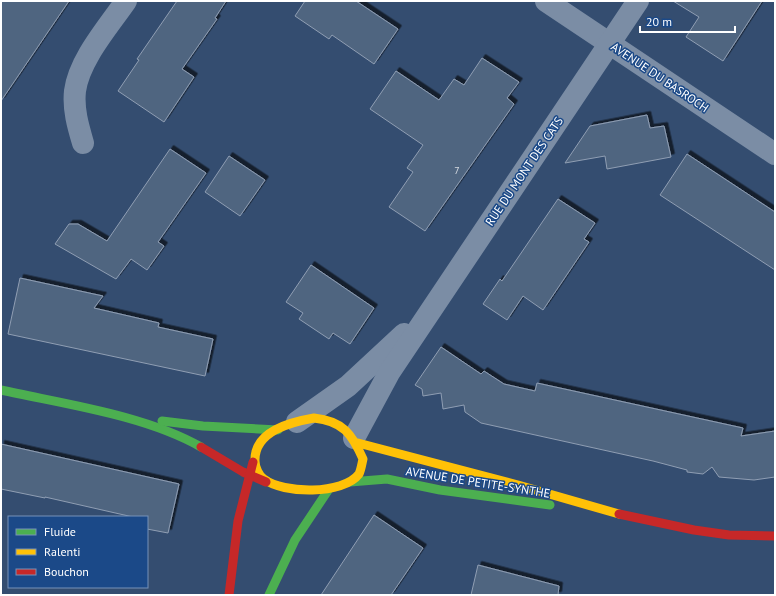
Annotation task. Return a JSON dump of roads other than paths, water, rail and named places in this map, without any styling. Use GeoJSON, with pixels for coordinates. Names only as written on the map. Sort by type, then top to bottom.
{"type":"FeatureCollection","features":[{"type":"Feature","properties":{"kind":"street"},"geometry":{"type":"LineString","coordinates":[[83,142],[75,108],[75,92],[79,74],[126,1]]}},
{"type":"Feature","properties":{"kind":"street","name":"AVENUE DU BASROCH"},"geometry":{"type":"LineString","coordinates":[[546,1],[775,154]]}},
{"type":"Feature","properties":{"kind":"street","name":"RUE DU MONT DES CATS"},"geometry":{"type":"LineString","coordinates":[[356,441],[389,373],[638,1]]}},
{"type":"Feature","properties":{"kind":"street","name":"RUE DU MONT DES CATS"},"geometry":{"type":"LineString","coordinates":[[288,426],[362,374],[438,299]]}},
{"type":"Feature","properties":{"kind":"street"},"geometry":{"type":"LineString","coordinates":[[1,390],[109,415],[188,440],[219,456],[250,476],[272,484],[306,490],[329,490],[342,486],[350,482],[359,471],[363,461],[362,452],[356,441],[341,426],[330,420],[314,418],[288,426],[263,439],[258,444],[250,476],[238,521],[229,595]]}},
{"type":"Feature","properties":{"kind":"street"},"geometry":{"type":"LineString","coordinates":[[109,415],[203,426],[288,426]]}},
{"type":"Feature","properties":{"kind":"street","name":"AVENUE DE PETITE-SYNTHE"},"geometry":{"type":"LineString","coordinates":[[356,441],[518,485],[603,511]]}},
{"type":"Feature","properties":{"kind":"street"},"geometry":{"type":"LineString","coordinates":[[255,455],[255,466],[258,475],[272,484]]}},
{"type":"Feature","properties":{"kind":"street","name":"AVENUE DE PETITE-SYNTHE"},"geometry":{"type":"LineString","coordinates":[[350,482],[387,479],[440,490],[603,511],[729,535],[775,536]]}},
{"type":"Feature","properties":{"kind":"street"},"geometry":{"type":"LineString","coordinates":[[269,595],[277,575],[296,538],[329,490]]}}]}
